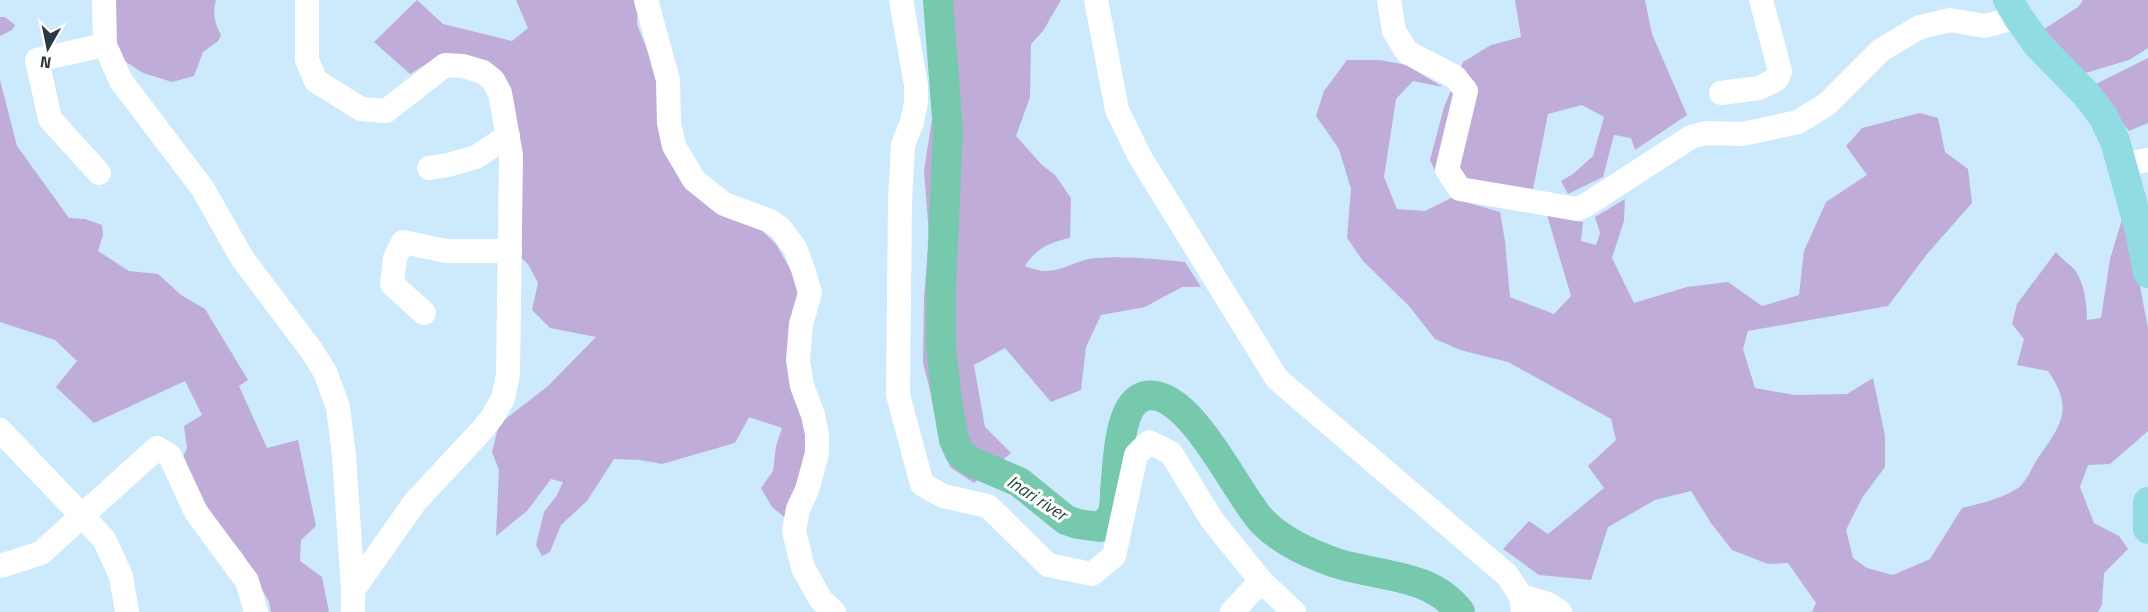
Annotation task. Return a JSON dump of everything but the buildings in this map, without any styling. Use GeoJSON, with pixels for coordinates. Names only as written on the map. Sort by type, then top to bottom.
{"type":"FeatureCollection","features":[{"type":"Feature","properties":{"kind":"main road"},"geometry":{"type":"LineString","coordinates":[[2013,9],[2038,45],[2086,94],[2103,116],[2115,141],[2135,162],[2140,231],[2148,273]]}},
{"type":"Feature","properties":{"kind":"main road"},"geometry":{"type":"LineString","coordinates":[[2148,502],[2148,529]]}},
{"type":"Feature","properties":{"kind":"street"},"geometry":{"type":"LineString","coordinates":[[104,0],[105,45],[121,81],[204,189],[242,258],[312,351],[325,372],[338,407],[344,455],[353,601]]}},
{"type":"Feature","properties":{"kind":"street"},"geometry":{"type":"LineString","coordinates":[[307,0],[308,60],[316,81],[361,109],[386,111],[446,65],[463,66],[483,72],[493,80],[500,93],[511,155],[508,375],[504,398],[483,429],[415,502],[353,601]]}},
{"type":"Feature","properties":{"kind":"street"},"geometry":{"type":"LineString","coordinates":[[646,0],[668,80],[669,123],[675,146],[684,163],[694,180],[724,204],[770,221],[780,228],[795,248],[803,269],[810,293],[801,324],[798,360],[802,386],[813,415],[817,434],[817,453],[807,490],[798,509],[794,531],[803,568],[821,600],[834,612]]}},
{"type":"Feature","properties":{"kind":"street"},"geometry":{"type":"LineString","coordinates":[[901,0],[916,85],[916,102],[912,122],[903,146],[900,201],[898,394],[922,484],[943,496],[988,506],[1048,565],[1092,574],[1114,556],[1136,455],[1149,442],[1171,453],[1212,520],[1261,581],[1294,612]]}},
{"type":"Feature","properties":{"kind":"street"},"geometry":{"type":"LineString","coordinates":[[1096,0],[1117,110],[1140,157],[1277,379],[1507,575],[1522,604],[1548,604],[1560,612]]}},
{"type":"Feature","properties":{"kind":"street"},"geometry":{"type":"LineString","coordinates":[[1389,0],[1394,31],[1407,52],[1455,77],[1466,91],[1447,170],[1460,189],[1577,209],[1691,137],[1706,133],[1743,134],[1798,122],[1827,104],[1881,50],[1920,27],[1950,20],[1985,26],[2013,9]]}},
{"type":"Feature","properties":{"kind":"street"},"geometry":{"type":"LineString","coordinates":[[1721,93],[1759,88],[1777,79],[1780,71],[1761,0]]}},
{"type":"Feature","properties":{"kind":"street"},"geometry":{"type":"LineString","coordinates":[[99,173],[50,119],[37,60],[105,45]]}},
{"type":"Feature","properties":{"kind":"street"},"geometry":{"type":"LineString","coordinates":[[429,168],[476,157],[508,136]]}},
{"type":"Feature","properties":{"kind":"street"},"geometry":{"type":"LineString","coordinates":[[424,313],[392,284],[395,258],[403,242],[446,251],[510,251]]}},
{"type":"Feature","properties":{"kind":"street"},"geometry":{"type":"LineString","coordinates":[[0,430],[104,539],[121,576],[127,612]]}},
{"type":"Feature","properties":{"kind":"street"},"geometry":{"type":"LineString","coordinates":[[0,566],[41,553],[157,448],[170,456],[196,512],[247,581],[256,612]]}},
{"type":"Feature","properties":{"kind":"street"},"geometry":{"type":"LineString","coordinates":[[1232,612],[1261,581]]}},
{"type":"Feature","properties":{"kind":"shaded area"},"geometry":{"type":"Polygon","coordinates":[[[114,0],[216,0],[215,18],[221,35],[218,41],[203,52],[194,76],[172,82],[143,73],[123,60],[111,36],[114,0]]]}},
{"type":"Feature","properties":{"kind":"shaded area"},"geometry":{"type":"Polygon","coordinates":[[[417,0],[443,24],[512,41],[528,28],[516,0],[638,0],[637,24],[661,85],[665,140],[776,244],[797,281],[814,453],[788,520],[772,507],[761,488],[773,471],[776,446],[782,428],[749,417],[735,443],[662,464],[614,459],[587,501],[561,525],[550,552],[542,556],[536,545],[544,512],[557,495],[563,482],[551,479],[527,511],[496,536],[499,470],[492,452],[499,424],[548,386],[596,337],[550,328],[532,310],[538,283],[528,264],[503,242],[509,163],[481,71],[434,59],[410,74],[374,42],[417,0]]]}},
{"type":"Feature","properties":{"kind":"shaded area"},"geometry":{"type":"Polygon","coordinates":[[[941,0],[1061,0],[1043,31],[1031,44],[1030,97],[1016,136],[1042,165],[1055,175],[1071,198],[1070,238],[1044,247],[1033,255],[1025,266],[1046,271],[1087,259],[1107,257],[1185,262],[1201,287],[1182,287],[1145,307],[1101,315],[1086,347],[1081,390],[1051,402],[1005,348],[974,365],[985,427],[1011,453],[974,483],[950,467],[923,363],[924,297],[929,236],[924,170],[933,113],[941,0]]]}},
{"type":"Feature","properties":{"kind":"shaded area"},"geometry":{"type":"Polygon","coordinates":[[[1515,0],[1645,0],[1652,34],[1687,115],[1635,150],[1631,138],[1614,135],[1603,177],[1568,194],[1561,181],[1573,174],[1593,156],[1604,117],[1582,105],[1548,114],[1533,189],[1439,179],[1430,160],[1444,107],[1463,62],[1491,45],[1521,37],[1515,0]]]}},
{"type":"Feature","properties":{"kind":"shaded area"},"geometry":{"type":"Polygon","coordinates":[[[2083,0],[2148,0],[2148,48],[2129,60],[2082,74],[2041,31],[2078,7],[2083,0]]]}},
{"type":"Feature","properties":{"kind":"shaded area"},"geometry":{"type":"Polygon","coordinates":[[[0,17],[5,17],[15,25],[12,30],[0,36],[0,17]]]}},
{"type":"Feature","properties":{"kind":"shaded area"},"geometry":{"type":"Polygon","coordinates":[[[2148,58],[2148,123],[2129,131],[2092,86],[2148,58]]]}},
{"type":"Feature","properties":{"kind":"shaded area"},"geometry":{"type":"Polygon","coordinates":[[[1347,60],[1380,60],[1406,65],[1443,87],[1413,81],[1396,99],[1384,177],[1397,209],[1425,211],[1451,198],[1500,212],[1510,297],[1554,314],[1571,296],[1547,215],[1583,222],[1581,241],[1596,245],[1600,233],[1595,217],[1625,199],[1624,221],[1612,258],[1634,303],[1687,287],[1728,282],[1762,306],[1799,295],[1804,251],[1826,202],[1867,175],[1846,146],[1862,128],[1920,113],[1938,118],[1945,152],[1968,169],[1972,203],[1927,254],[1888,306],[1748,331],[1743,349],[1755,388],[1795,395],[1847,394],[1873,378],[1885,436],[1885,467],[1862,498],[1846,530],[1853,558],[1867,568],[1893,575],[1930,559],[1962,508],[2005,495],[2018,488],[2052,438],[2061,418],[2063,408],[2061,397],[2048,371],[2017,365],[2024,339],[2012,324],[2017,304],[2056,252],[2074,269],[2083,286],[2087,320],[2101,318],[2110,259],[2126,206],[2148,328],[2148,431],[2110,464],[2088,465],[2080,487],[2094,523],[2119,536],[2128,549],[2104,573],[2102,605],[2098,612],[1812,612],[1816,603],[1788,563],[1768,564],[1732,550],[1711,523],[1691,491],[1655,500],[1608,527],[1591,580],[1539,575],[1503,549],[1529,521],[1548,534],[1604,488],[1588,466],[1616,440],[1611,419],[1508,362],[1460,350],[1435,339],[1409,306],[1363,261],[1347,238],[1351,189],[1339,149],[1316,116],[1324,91],[1347,60]]]}},
{"type":"Feature","properties":{"kind":"shaded area"},"geometry":{"type":"Polygon","coordinates":[[[0,80],[17,146],[69,218],[85,219],[102,225],[103,235],[98,251],[129,271],[158,274],[181,295],[205,309],[248,380],[239,386],[267,448],[298,440],[316,526],[301,540],[300,561],[322,577],[329,612],[271,612],[269,602],[242,553],[191,491],[179,466],[187,448],[184,426],[202,415],[185,381],[94,423],[56,387],[77,361],[55,340],[0,322],[0,80]]]}},
{"type":"Feature","properties":{"kind":"waterway","name":"Inari river"},"geometry":{"type":"LineString","coordinates":[[938,0],[948,131],[941,288],[941,345],[954,440],[960,453],[972,462],[1019,482],[1066,520],[1100,527],[1110,518],[1114,508],[1118,453],[1129,411],[1136,401],[1145,396],[1162,397],[1195,424],[1252,508],[1262,521],[1278,535],[1306,551],[1336,563],[1419,583],[1448,599],[1460,612]]}}]}
